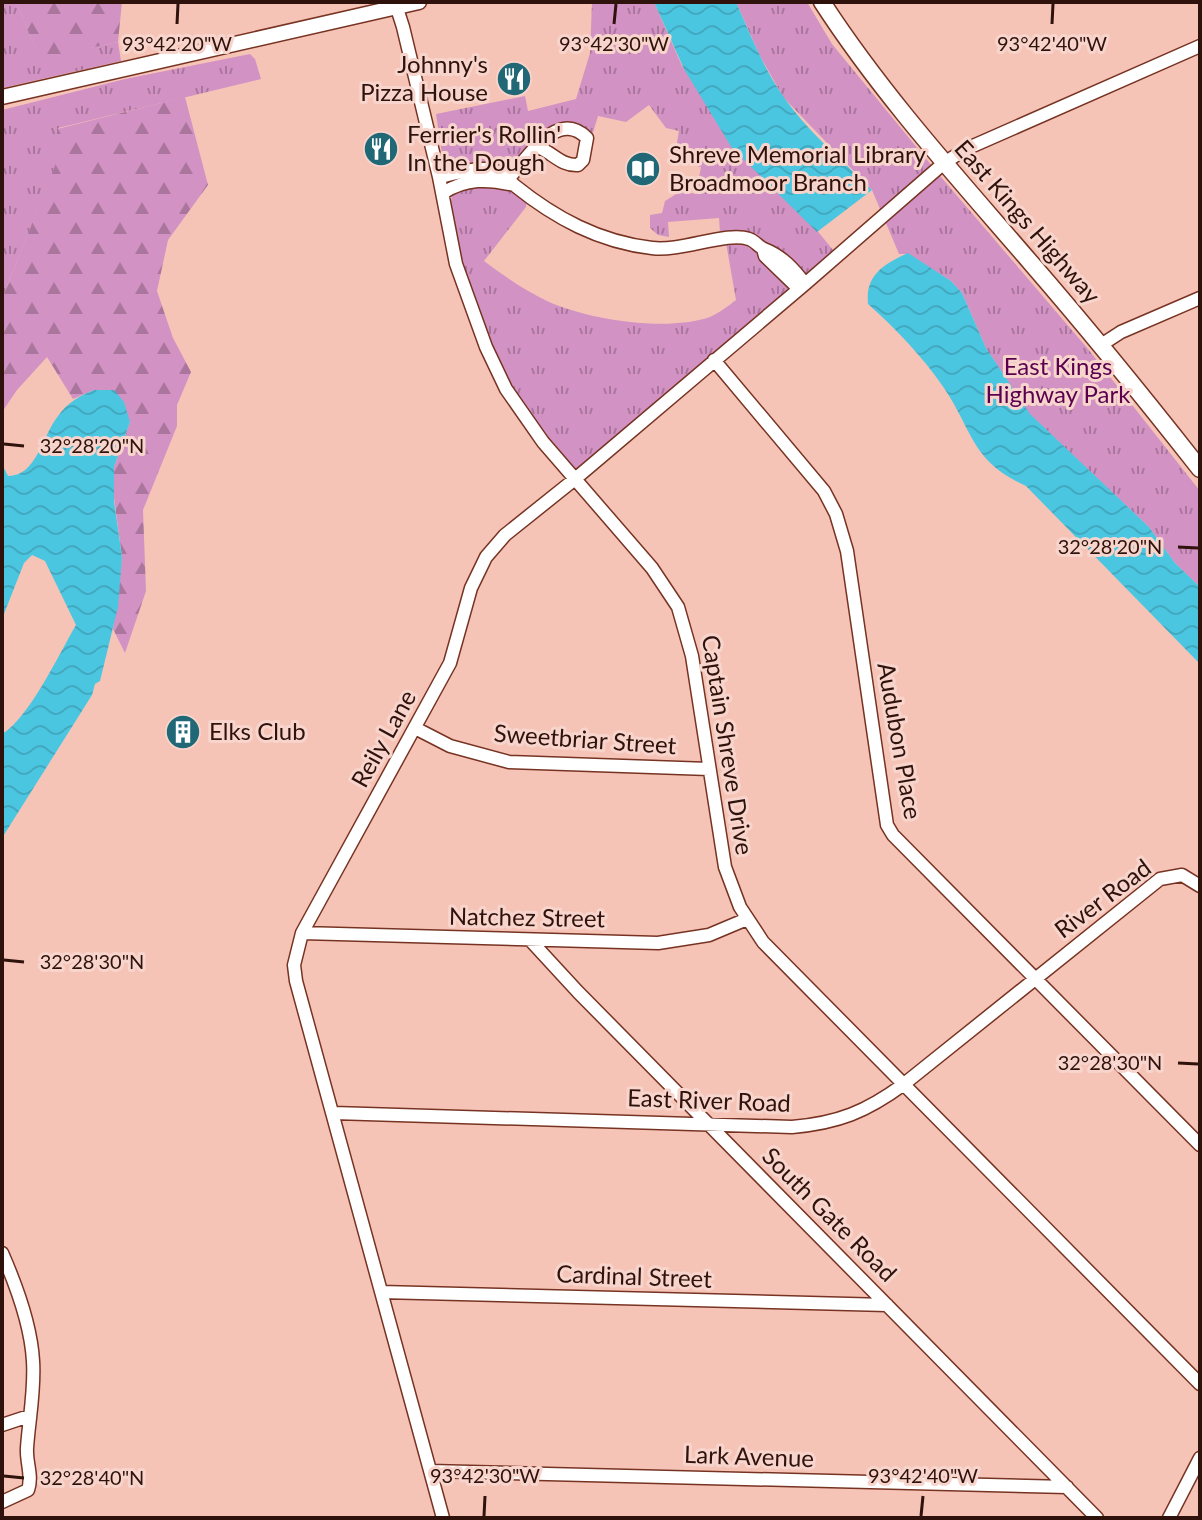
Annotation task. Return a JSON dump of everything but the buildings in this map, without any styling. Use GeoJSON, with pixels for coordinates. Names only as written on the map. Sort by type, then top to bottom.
{"type":"FeatureCollection","features":[{"type":"Feature","properties":{"kind":"main road","name":"East Kings Highway"},"geometry":{"type":"LineString","coordinates":[[822,2],[881,88],[1101,345],[1200,469]]}},
{"type":"Feature","properties":{"kind":"street"},"geometry":{"type":"LineString","coordinates":[[2,97],[419,2]]}},
{"type":"Feature","properties":{"kind":"street","name":"Captain Shreve Drive"},"geometry":{"type":"LineString","coordinates":[[396,5],[443,193],[456,264],[484,343],[506,389],[520,409],[652,568],[678,607],[692,656],[725,867],[747,919],[763,942],[1200,1384]]}},
{"type":"Feature","properties":{"kind":"street","name":"Reily Lane"},"geometry":{"type":"LineString","coordinates":[[443,1518],[296,981],[295,956],[302,933],[450,663],[471,588],[486,557],[515,524],[575,479],[944,163],[974,145],[1200,46]]}},
{"type":"Feature","properties":{"kind":"street"},"geometry":{"type":"LineString","coordinates":[[512,182],[538,147]]}},
{"type":"Feature","properties":{"kind":"street"},"geometry":{"type":"LineString","coordinates":[[439,177],[479,169],[502,172],[544,209],[599,238],[654,249],[687,247],[725,237],[749,238],[782,259],[802,287]]}},
{"type":"Feature","properties":{"kind":"street"},"geometry":{"type":"LineString","coordinates":[[443,193],[464,182],[512,182]]}},
{"type":"Feature","properties":{"kind":"street"},"geometry":{"type":"LineString","coordinates":[[1101,345],[1121,332],[1200,298]]}},
{"type":"Feature","properties":{"kind":"street","name":"Audubon Place"},"geometry":{"type":"LineString","coordinates":[[714,360],[810,473],[836,514],[847,551],[889,830],[1200,1145]]}},
{"type":"Feature","properties":{"kind":"street","name":"Sweetbriar Street"},"geometry":{"type":"LineString","coordinates":[[415,728],[450,746],[509,762],[709,769]]}},
{"type":"Feature","properties":{"kind":"street","name":"River Road"},"geometry":{"type":"LineString","coordinates":[[1035,978],[1160,879],[1182,875],[1200,886]]}},
{"type":"Feature","properties":{"kind":"street","name":"Natchez Street"},"geometry":{"type":"LineString","coordinates":[[302,933],[531,941],[680,941],[709,935],[747,919]]}},
{"type":"Feature","properties":{"kind":"street","name":"South Gate Road"},"geometry":{"type":"LineString","coordinates":[[531,941],[1097,1518]]}},
{"type":"Feature","properties":{"kind":"street","name":"East River Road"},"geometry":{"type":"LineString","coordinates":[[334,1113],[792,1127],[819,1125],[869,1108],[904,1084],[1035,978]]}},
{"type":"Feature","properties":{"kind":"street"},"geometry":{"type":"LineString","coordinates":[[2,1253],[26,1321],[33,1359],[27,1461],[31,1481],[28,1490],[2,1502]]}},
{"type":"Feature","properties":{"kind":"street"},"geometry":{"type":"LineString","coordinates":[[2,1294],[15,1288]]}},
{"type":"Feature","properties":{"kind":"street","name":"Cardinal Street"},"geometry":{"type":"LineString","coordinates":[[381,1292],[887,1305]]}},
{"type":"Feature","properties":{"kind":"street"},"geometry":{"type":"LineString","coordinates":[[2,1425],[29,1416]]}},
{"type":"Feature","properties":{"kind":"street"},"geometry":{"type":"LineString","coordinates":[[1169,1518],[1200,1458]]}},
{"type":"Feature","properties":{"kind":"street","name":"Lark Avenue"},"geometry":{"type":"LineString","coordinates":[[430,1471],[1067,1487]]}},
{"type":"Feature","properties":{"kind":"green space"},"geometry":{"type":"Polygon","coordinates":[[[2,2],[16,2],[40,58],[118,42],[121,61],[2,88],[2,2]]]}},
{"type":"Feature","properties":{"kind":"green space"},"geometry":{"type":"Polygon","coordinates":[[[16,2],[122,2],[118,42],[40,59],[16,2]]]}},
{"type":"Feature","properties":{"kind":"green space"},"geometry":{"type":"Polygon","coordinates":[[[592,2],[654,2],[682,66],[838,256],[575,479],[506,389],[449,232],[452,191],[492,180],[527,195],[526,207],[484,261],[530,292],[564,308],[628,322],[672,324],[710,317],[736,300],[719,218],[668,222],[669,237],[658,235],[650,228],[650,215],[662,213],[665,201],[681,191],[696,194],[701,167],[688,164],[691,150],[676,148],[679,131],[666,128],[649,105],[626,122],[598,116],[592,136],[560,128],[509,178],[502,172],[449,175],[444,167],[436,114],[525,96],[528,111],[576,99],[590,53],[592,2]]]}},
{"type":"Feature","properties":{"kind":"green space","name":"East Kings Highway Park"},"geometry":{"type":"Polygon","coordinates":[[[736,2],[807,2],[832,44],[1088,349],[1200,491],[1200,587],[1175,563],[1149,527],[1029,414],[986,348],[962,293],[951,281],[908,254],[899,254],[872,190],[783,97],[759,54],[736,2]]]}},
{"type":"Feature","properties":{"kind":"green space"},"geometry":{"type":"Polygon","coordinates":[[[250,54],[255,59],[261,79],[58,128],[65,142],[2,299],[2,110],[125,79],[250,54]]]}},
{"type":"Feature","properties":{"kind":"green space"},"geometry":{"type":"Polygon","coordinates":[[[185,97],[208,185],[168,240],[157,291],[173,338],[191,372],[177,405],[177,426],[143,510],[146,591],[125,653],[113,629],[122,557],[114,498],[114,467],[130,422],[94,390],[73,399],[47,357],[2,412],[2,299],[64,143],[57,129],[185,97]]]}},
{"type":"Feature","properties":{"kind":"water"},"geometry":{"type":"Polygon","coordinates":[[[654,2],[736,2],[763,62],[792,109],[872,190],[817,232],[732,148],[684,69],[654,2]]]}},
{"type":"Feature","properties":{"kind":"water"},"geometry":{"type":"Polygon","coordinates":[[[908,253],[951,281],[962,293],[986,348],[1030,414],[1149,527],[1175,563],[1200,587],[1200,664],[1026,486],[984,456],[936,377],[909,344],[868,304],[873,278],[891,262],[908,253]]]}},
{"type":"Feature","properties":{"kind":"water"},"geometry":{"type":"Polygon","coordinates":[[[94,390],[114,390],[124,402],[130,422],[114,467],[114,501],[122,557],[118,607],[100,681],[95,684],[92,695],[2,838],[2,734],[33,700],[76,625],[45,561],[32,555],[24,563],[2,619],[2,464],[8,476],[26,469],[62,411],[74,400],[94,390]]]}},
{"type":"Feature","properties":{"kind":"place","name":"Johnny's Pizza House"},"geometry":{"type":"Point","coordinates":[514,79]}},
{"type":"Feature","properties":{"kind":"place","name":"Ferrier's Rollin' In the Dough"},"geometry":{"type":"Point","coordinates":[381,149]}},
{"type":"Feature","properties":{"kind":"place","name":"Shreve Memorial Library Broadmoor Branch"},"geometry":{"type":"Point","coordinates":[643,169]}},
{"type":"Feature","properties":{"kind":"place","name":"Elks Club"},"geometry":{"type":"Point","coordinates":[183,732]}}]}
